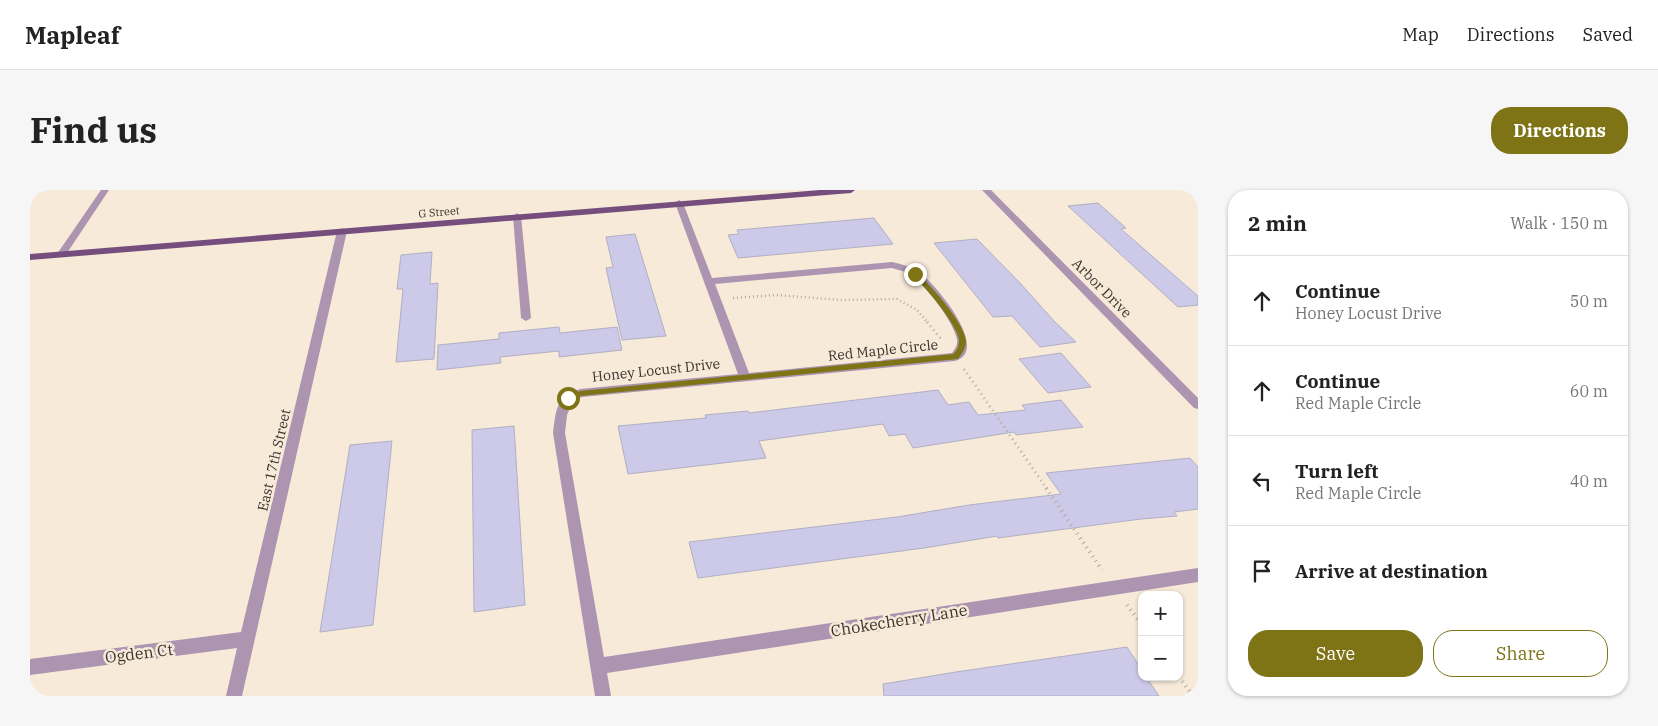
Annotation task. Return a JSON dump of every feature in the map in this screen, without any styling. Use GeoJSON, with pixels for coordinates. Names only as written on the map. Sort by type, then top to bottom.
{"type":"FeatureCollection","features":[{"type":"Feature","properties":{"kind":"main road","name":"G Street"},"geometry":{"type":"LineString","coordinates":[[30,257],[851,190]]}},
{"type":"Feature","properties":{"kind":"street"},"geometry":{"type":"LineString","coordinates":[[62,254],[105,190]]}},
{"type":"Feature","properties":{"kind":"street","name":"Arbor Drive"},"geometry":{"type":"LineString","coordinates":[[986,190],[1198,405]]}},
{"type":"Feature","properties":{"kind":"street","name":"Honey Locust Drive"},"geometry":{"type":"LineString","coordinates":[[603,696],[559,433],[561,415],[568,398],[580,394],[745,378],[679,203]]}},
{"type":"Feature","properties":{"kind":"street"},"geometry":{"type":"LineString","coordinates":[[517,216],[526,318]]}},
{"type":"Feature","properties":{"kind":"street","name":"East 17th Street"},"geometry":{"type":"LineString","coordinates":[[234,696],[342,231]]}},
{"type":"Feature","properties":{"kind":"street","name":"Red Maple Circle"},"geometry":{"type":"LineString","coordinates":[[709,281],[892,265],[904,268],[915,274],[926,285],[955,324],[962,340],[960,352],[955,357],[745,378]]}},
{"type":"Feature","properties":{"kind":"street","name":"Chokecherry Lane"},"geometry":{"type":"LineString","coordinates":[[599,666],[1198,575]]}},
{"type":"Feature","properties":{"kind":"street","name":"Ogden Ct"},"geometry":{"type":"LineString","coordinates":[[30,667],[248,639]]}},
{"type":"Feature","properties":{"kind":"path"},"geometry":{"type":"LineString","coordinates":[[716,299],[776,295],[842,300],[898,299],[917,310],[955,357],[1138,620]]}},
{"type":"Feature","properties":{"kind":"path"},"geometry":{"type":"LineString","coordinates":[[1182,681],[1193,696]]}},
{"type":"Feature","properties":{"kind":"building"},"geometry":{"type":"Polygon","coordinates":[[[1098,203],[1126,228],[1121,229],[1198,296],[1198,305],[1178,307],[1068,206],[1098,203]]]}},
{"type":"Feature","properties":{"kind":"building"},"geometry":{"type":"Polygon","coordinates":[[[874,218],[893,244],[738,258],[728,235],[739,234],[737,230],[874,218]]]}},
{"type":"Feature","properties":{"kind":"building"},"geometry":{"type":"Polygon","coordinates":[[[635,234],[666,336],[622,340],[606,268],[613,267],[606,237],[635,234]]]}},
{"type":"Feature","properties":{"kind":"building"},"geometry":{"type":"Polygon","coordinates":[[[977,239],[1076,342],[1040,347],[1012,316],[993,317],[934,243],[977,239]]]}},
{"type":"Feature","properties":{"kind":"building"},"geometry":{"type":"Polygon","coordinates":[[[432,252],[430,284],[438,283],[434,359],[396,362],[403,289],[397,289],[401,255],[432,252]]]}},
{"type":"Feature","properties":{"kind":"building"},"geometry":{"type":"Polygon","coordinates":[[[559,327],[560,333],[617,327],[622,350],[559,357],[559,351],[500,357],[501,363],[437,370],[438,345],[499,339],[499,333],[559,327]]]}},
{"type":"Feature","properties":{"kind":"building"},"geometry":{"type":"Polygon","coordinates":[[[1061,353],[1091,387],[1048,393],[1019,359],[1061,353]]]}},
{"type":"Feature","properties":{"kind":"building"},"geometry":{"type":"Polygon","coordinates":[[[938,390],[948,405],[969,402],[978,415],[1026,410],[1022,405],[1061,400],[1083,427],[1016,435],[1014,432],[913,448],[905,434],[889,436],[883,424],[759,441],[766,458],[628,474],[618,426],[706,418],[705,415],[748,411],[749,413],[938,390]]]}},
{"type":"Feature","properties":{"kind":"building"},"geometry":{"type":"Polygon","coordinates":[[[514,426],[525,605],[474,612],[472,430],[514,426]]]}},
{"type":"Feature","properties":{"kind":"building"},"geometry":{"type":"Polygon","coordinates":[[[392,441],[373,625],[320,632],[350,445],[392,441]]]}},
{"type":"Feature","properties":{"kind":"building"},"geometry":{"type":"Polygon","coordinates":[[[1190,458],[1198,467],[1198,509],[1174,512],[1177,516],[998,538],[997,536],[924,548],[698,578],[689,542],[897,517],[969,505],[1061,494],[1046,473],[1190,458]]]}},
{"type":"Feature","properties":{"kind":"building"},"geometry":{"type":"Polygon","coordinates":[[[1127,647],[1138,664],[1138,681],[1149,681],[1159,696],[884,696],[883,684],[1127,647]]]}},
{"type":"Feature","properties":{"kind":"route"},"geometry":{"type":"LineString","coordinates":[[568,398],[580,394],[955,357],[960,352],[962,340],[955,324],[926,285],[915,274]]}}]}
